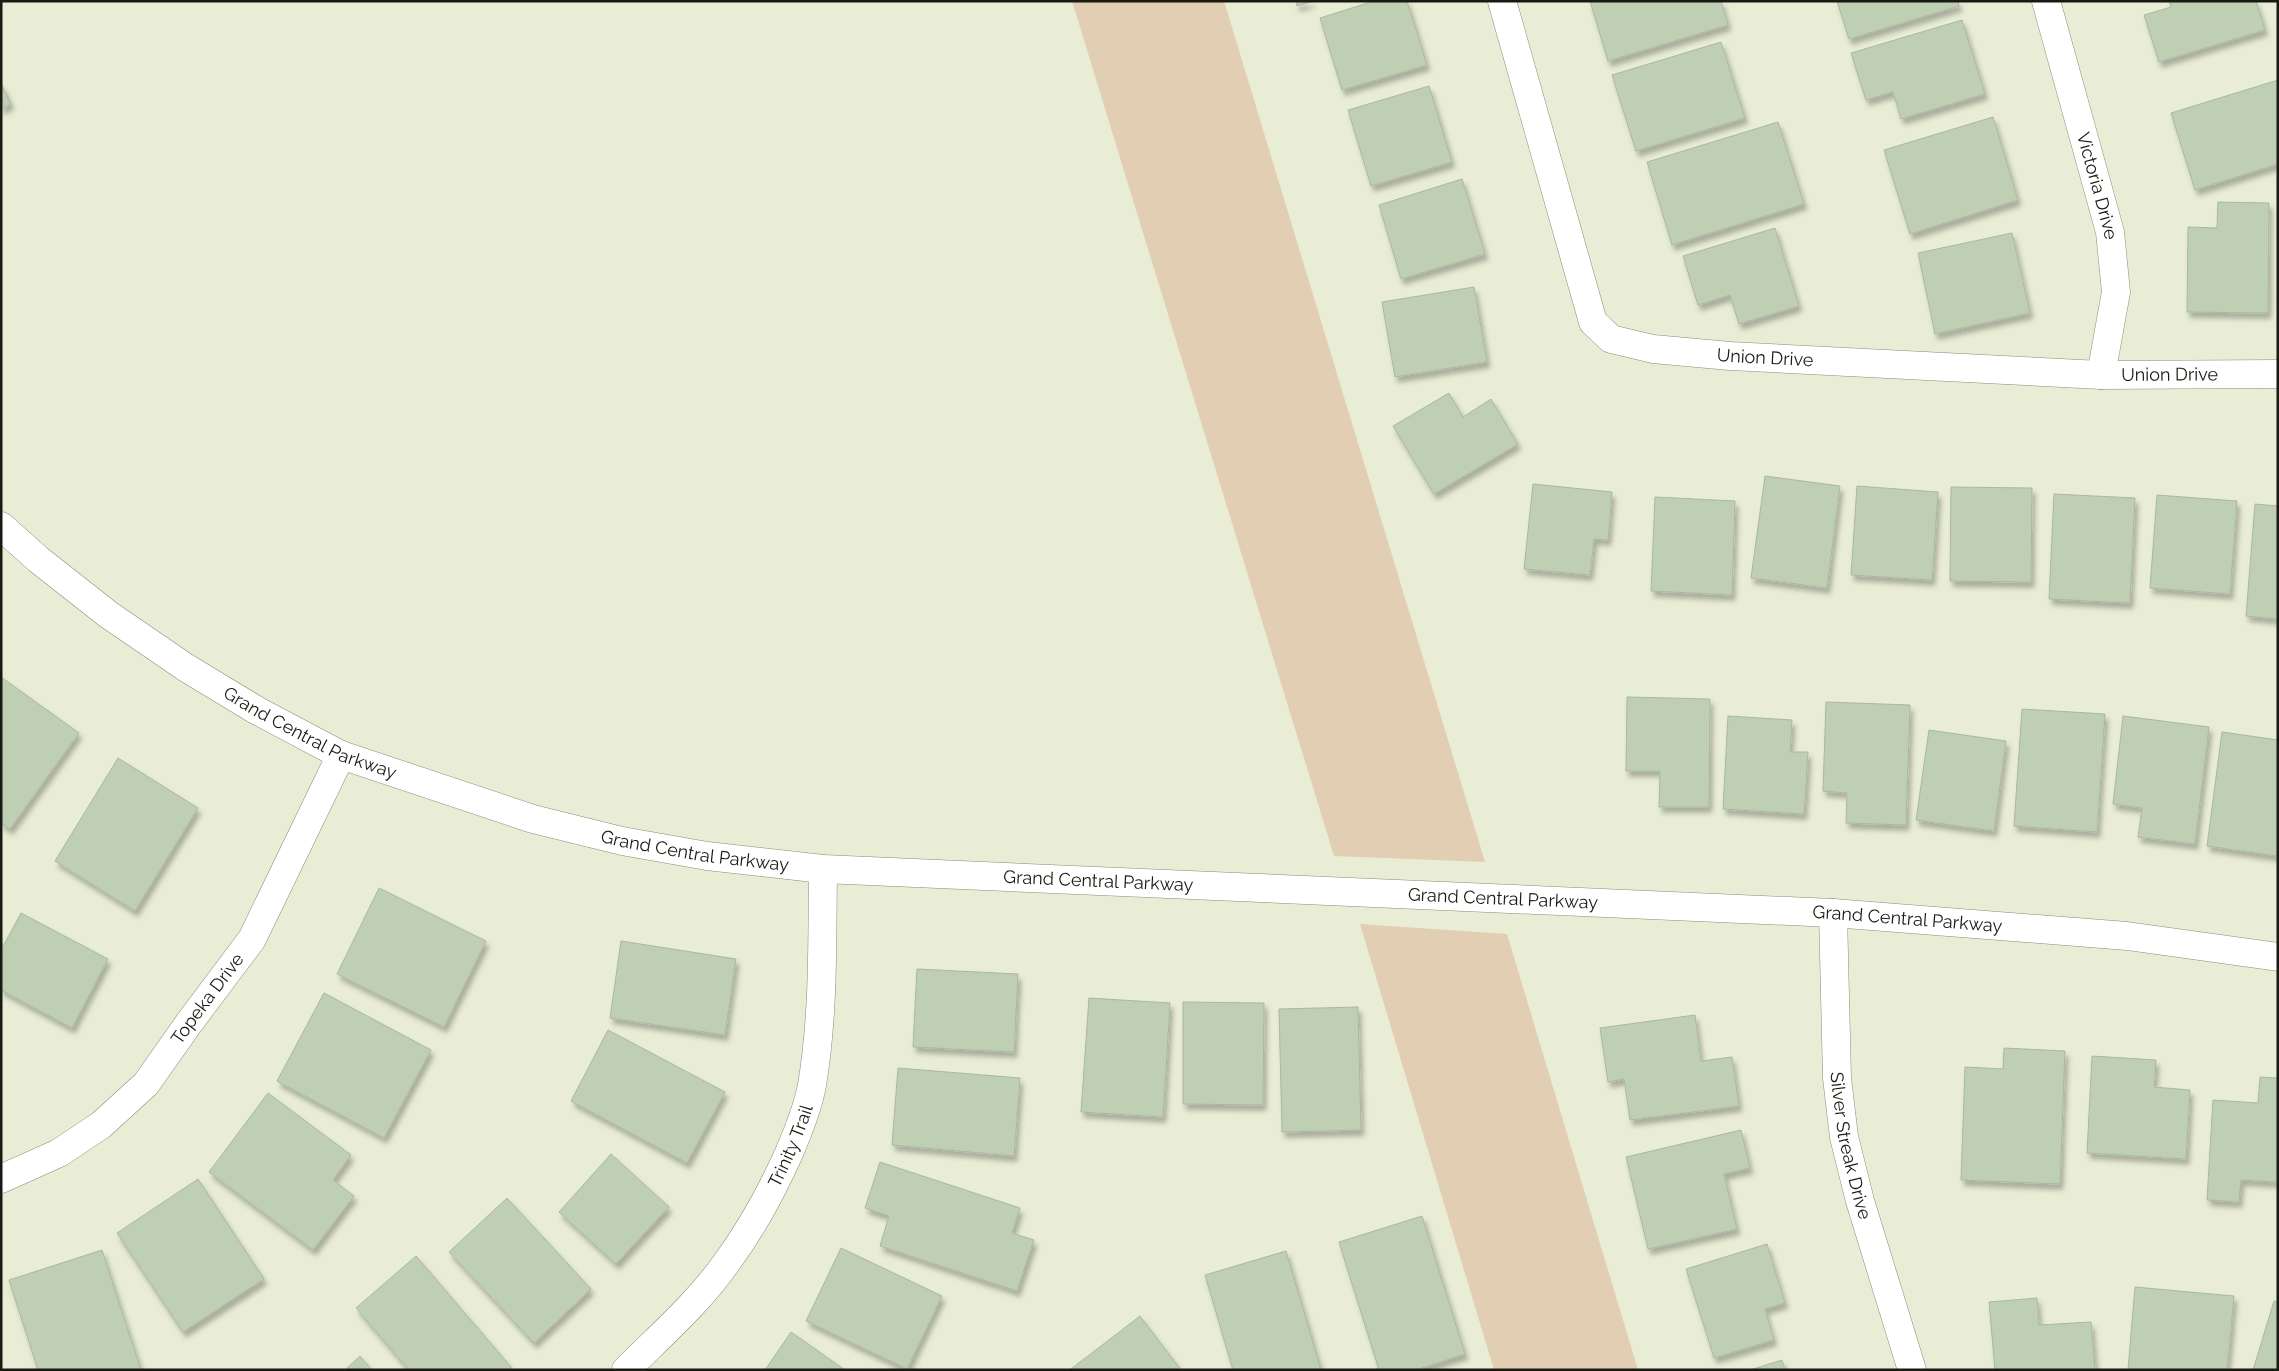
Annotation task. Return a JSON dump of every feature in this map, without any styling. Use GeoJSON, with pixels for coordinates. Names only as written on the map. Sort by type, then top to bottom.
{"type":"FeatureCollection","features":[{"type":"Feature","properties":{"kind":"street","name":"Union Drive"},"geometry":{"type":"LineString","coordinates":[[1502,1],[1593,322],[1611,339],[1653,349],[1730,356],[2101,375],[2278,374]]}},
{"type":"Feature","properties":{"kind":"street","name":"Victoria Drive"},"geometry":{"type":"LineString","coordinates":[[2046,1],[2110,232],[2116,292],[2101,375]]}},
{"type":"Feature","properties":{"kind":"street","name":"Grand Central Parkway"},"geometry":{"type":"LineString","coordinates":[[1,526],[39,560],[109,615],[185,666],[256,710],[341,755],[533,819],[622,841],[707,856],[823,868],[1833,913],[2127,936],[2278,957]]}},
{"type":"Feature","properties":{"kind":"street","name":"Topeka Drive"},"geometry":{"type":"LineString","coordinates":[[1,1179],[58,1153],[94,1130],[146,1084],[188,1023],[252,939],[341,755]]}},
{"type":"Feature","properties":{"kind":"street","name":"Trinity Trail"},"geometry":{"type":"LineString","coordinates":[[626,1370],[690,1307],[727,1263],[756,1218],[779,1176],[798,1133],[812,1087],[820,1021],[823,868]]}},
{"type":"Feature","properties":{"kind":"street","name":"Silver Streak Drive"},"geometry":{"type":"LineString","coordinates":[[1833,913],[1835,1041],[1844,1137],[1860,1201],[1912,1370]]}},
{"type":"Feature","properties":{"kind":"shaded area"},"geometry":{"type":"Polygon","coordinates":[[[1072,1],[1224,1],[1485,862],[1334,856],[1072,1]]]}},
{"type":"Feature","properties":{"kind":"shaded area"},"geometry":{"type":"Polygon","coordinates":[[[1360,924],[1507,934],[1638,1370],[1494,1370],[1360,924]]]}},
{"type":"Feature","properties":{"kind":"building"},"geometry":{"type":"Polygon","coordinates":[[[1296,1],[1313,1],[1297,6],[1296,1]]]}},
{"type":"Feature","properties":{"kind":"building"},"geometry":{"type":"Polygon","coordinates":[[[1374,1],[1407,1],[1427,65],[1342,90],[1320,18],[1374,1]]]}},
{"type":"Feature","properties":{"kind":"building"},"geometry":{"type":"Polygon","coordinates":[[[1590,1],[1721,1],[1728,25],[1608,61],[1590,1]]]}},
{"type":"Feature","properties":{"kind":"building"},"geometry":{"type":"Polygon","coordinates":[[[1837,1],[1958,1],[1959,6],[1849,39],[1837,1]]]}},
{"type":"Feature","properties":{"kind":"building"},"geometry":{"type":"Polygon","coordinates":[[[2169,1],[2256,1],[2265,30],[2159,62],[2144,15],[2171,7],[2169,1]]]}},
{"type":"Feature","properties":{"kind":"building"},"geometry":{"type":"Polygon","coordinates":[[[1962,20],[1985,94],[1901,119],[1893,92],[1866,100],[1851,53],[1962,20]]]}},
{"type":"Feature","properties":{"kind":"building"},"geometry":{"type":"Polygon","coordinates":[[[1721,42],[1745,118],[1636,151],[1612,75],[1721,42]]]}},
{"type":"Feature","properties":{"kind":"building"},"geometry":{"type":"Polygon","coordinates":[[[2278,80],[2278,164],[2195,190],[2171,113],[2278,80]]]}},
{"type":"Feature","properties":{"kind":"building"},"geometry":{"type":"Polygon","coordinates":[[[1,83],[11,104],[1,109],[1,83]]]}},
{"type":"Feature","properties":{"kind":"building"},"geometry":{"type":"Polygon","coordinates":[[[1429,86],[1452,162],[1371,186],[1348,110],[1429,86]]]}},
{"type":"Feature","properties":{"kind":"building"},"geometry":{"type":"Polygon","coordinates":[[[1993,117],[2018,200],[1910,234],[1884,150],[1993,117]]]}},
{"type":"Feature","properties":{"kind":"building"},"geometry":{"type":"Polygon","coordinates":[[[1778,122],[1804,204],[1672,245],[1647,162],[1778,122]]]}},
{"type":"Feature","properties":{"kind":"building"},"geometry":{"type":"Polygon","coordinates":[[[1462,179],[1485,254],[1401,279],[1379,205],[1462,179]]]}},
{"type":"Feature","properties":{"kind":"building"},"geometry":{"type":"Polygon","coordinates":[[[2218,202],[2269,203],[2268,313],[2187,312],[2188,227],[2217,228],[2218,202]]]}},
{"type":"Feature","properties":{"kind":"building"},"geometry":{"type":"Polygon","coordinates":[[[1775,228],[1799,306],[1739,324],[1730,295],[1698,305],[1683,256],[1775,228]]]}},
{"type":"Feature","properties":{"kind":"building"},"geometry":{"type":"Polygon","coordinates":[[[2012,233],[2030,313],[1935,334],[1918,253],[2012,233]]]}},
{"type":"Feature","properties":{"kind":"building"},"geometry":{"type":"Polygon","coordinates":[[[1474,287],[1487,362],[1395,377],[1382,302],[1474,287]]]}},
{"type":"Feature","properties":{"kind":"building"},"geometry":{"type":"Polygon","coordinates":[[[1449,393],[1463,417],[1491,399],[1518,444],[1434,494],[1393,426],[1449,393]]]}},
{"type":"Feature","properties":{"kind":"building"},"geometry":{"type":"Polygon","coordinates":[[[1765,476],[1840,486],[1827,588],[1751,578],[1765,476]]]}},
{"type":"Feature","properties":{"kind":"building"},"geometry":{"type":"Polygon","coordinates":[[[1533,484],[1612,492],[1608,540],[1594,539],[1590,575],[1524,569],[1533,484]]]}},
{"type":"Feature","properties":{"kind":"building"},"geometry":{"type":"Polygon","coordinates":[[[1857,486],[1938,492],[1932,580],[1851,575],[1857,486]]]}},
{"type":"Feature","properties":{"kind":"building"},"geometry":{"type":"Polygon","coordinates":[[[1951,487],[2032,488],[2031,582],[1950,581],[1951,487]]]}},
{"type":"Feature","properties":{"kind":"building"},"geometry":{"type":"Polygon","coordinates":[[[2054,494],[2135,498],[2130,603],[2049,599],[2054,494]]]}},
{"type":"Feature","properties":{"kind":"building"},"geometry":{"type":"Polygon","coordinates":[[[2157,495],[2237,501],[2230,594],[2150,588],[2157,495]]]}},
{"type":"Feature","properties":{"kind":"building"},"geometry":{"type":"Polygon","coordinates":[[[1655,497],[1735,501],[1732,595],[1651,591],[1655,497]]]}},
{"type":"Feature","properties":{"kind":"building"},"geometry":{"type":"Polygon","coordinates":[[[2255,504],[2278,506],[2278,619],[2246,616],[2255,504]]]}},
{"type":"Feature","properties":{"kind":"building"},"geometry":{"type":"Polygon","coordinates":[[[1,677],[79,733],[10,829],[1,823],[1,677]]]}},
{"type":"Feature","properties":{"kind":"building"},"geometry":{"type":"Polygon","coordinates":[[[1627,697],[1710,699],[1709,807],[1659,807],[1660,771],[1626,771],[1627,697]]]}},
{"type":"Feature","properties":{"kind":"building"},"geometry":{"type":"Polygon","coordinates":[[[1826,702],[1910,705],[1906,825],[1846,823],[1847,793],[1823,791],[1826,702]]]}},
{"type":"Feature","properties":{"kind":"building"},"geometry":{"type":"Polygon","coordinates":[[[2022,709],[2105,714],[2097,832],[2014,826],[2022,709]]]}},
{"type":"Feature","properties":{"kind":"building"},"geometry":{"type":"Polygon","coordinates":[[[1728,716],[1792,720],[1790,752],[1808,752],[1804,814],[1723,809],[1728,716]]]}},
{"type":"Feature","properties":{"kind":"building"},"geometry":{"type":"Polygon","coordinates":[[[2123,716],[2209,727],[2195,844],[2138,837],[2142,808],[2113,804],[2123,716]]]}},
{"type":"Feature","properties":{"kind":"building"},"geometry":{"type":"Polygon","coordinates":[[[1929,730],[2006,741],[1994,831],[1916,820],[1929,730]]]}},
{"type":"Feature","properties":{"kind":"building"},"geometry":{"type":"Polygon","coordinates":[[[2222,732],[2278,740],[2278,856],[2207,846],[2222,732]]]}},
{"type":"Feature","properties":{"kind":"building"},"geometry":{"type":"Polygon","coordinates":[[[118,758],[198,808],[135,911],[55,861],[118,758]]]}},
{"type":"Feature","properties":{"kind":"building"},"geometry":{"type":"Polygon","coordinates":[[[379,888],[486,941],[444,1027],[337,974],[379,888]]]}},
{"type":"Feature","properties":{"kind":"building"},"geometry":{"type":"Polygon","coordinates":[[[21,913],[108,959],[72,1028],[1,990],[1,950],[21,913]]]}},
{"type":"Feature","properties":{"kind":"building"},"geometry":{"type":"Polygon","coordinates":[[[621,941],[736,959],[725,1035],[610,1018],[621,941]]]}},
{"type":"Feature","properties":{"kind":"building"},"geometry":{"type":"Polygon","coordinates":[[[917,969],[1018,974],[1014,1052],[913,1047],[917,969]]]}},
{"type":"Feature","properties":{"kind":"building"},"geometry":{"type":"Polygon","coordinates":[[[324,993],[431,1050],[384,1138],[277,1081],[324,993]]]}},
{"type":"Feature","properties":{"kind":"building"},"geometry":{"type":"Polygon","coordinates":[[[1089,998],[1170,1003],[1163,1117],[1081,1112],[1089,998]]]}},
{"type":"Feature","properties":{"kind":"building"},"geometry":{"type":"Polygon","coordinates":[[[1183,1002],[1264,1003],[1263,1105],[1183,1104],[1183,1002]]]}},
{"type":"Feature","properties":{"kind":"building"},"geometry":{"type":"Polygon","coordinates":[[[1358,1007],[1361,1130],[1282,1132],[1279,1009],[1358,1007]]]}},
{"type":"Feature","properties":{"kind":"building"},"geometry":{"type":"Polygon","coordinates":[[[1695,1015],[1701,1061],[1732,1057],[1739,1106],[1630,1120],[1624,1079],[1608,1082],[1600,1028],[1695,1015]]]}},
{"type":"Feature","properties":{"kind":"building"},"geometry":{"type":"Polygon","coordinates":[[[608,1030],[725,1092],[687,1163],[571,1101],[608,1030]]]}},
{"type":"Feature","properties":{"kind":"building"},"geometry":{"type":"Polygon","coordinates":[[[2004,1048],[2065,1051],[2060,1184],[1961,1180],[1965,1067],[2003,1069],[2004,1048]]]}},
{"type":"Feature","properties":{"kind":"building"},"geometry":{"type":"Polygon","coordinates":[[[2092,1056],[2156,1060],[2154,1087],[2190,1090],[2186,1159],[2087,1153],[2092,1056]]]}},
{"type":"Feature","properties":{"kind":"building"},"geometry":{"type":"Polygon","coordinates":[[[898,1068],[1020,1078],[1014,1156],[892,1145],[898,1068]]]}},
{"type":"Feature","properties":{"kind":"building"},"geometry":{"type":"Polygon","coordinates":[[[2260,1077],[2278,1078],[2278,1182],[2241,1180],[2239,1202],[2207,1200],[2213,1100],[2258,1103],[2260,1077]]]}},
{"type":"Feature","properties":{"kind":"building"},"geometry":{"type":"Polygon","coordinates":[[[268,1093],[351,1155],[333,1180],[354,1196],[313,1250],[209,1172],[268,1093]]]}},
{"type":"Feature","properties":{"kind":"building"},"geometry":{"type":"Polygon","coordinates":[[[1741,1130],[1750,1168],[1724,1174],[1737,1229],[1648,1249],[1626,1157],[1741,1130]]]}},
{"type":"Feature","properties":{"kind":"building"},"geometry":{"type":"Polygon","coordinates":[[[611,1154],[669,1207],[616,1264],[559,1212],[611,1154]]]}},
{"type":"Feature","properties":{"kind":"building"},"geometry":{"type":"Polygon","coordinates":[[[880,1162],[1020,1208],[1012,1233],[1034,1240],[1017,1291],[880,1246],[889,1216],[865,1208],[880,1162]]]}},
{"type":"Feature","properties":{"kind":"building"},"geometry":{"type":"Polygon","coordinates":[[[198,1179],[264,1279],[183,1332],[117,1233],[198,1179]]]}},
{"type":"Feature","properties":{"kind":"building"},"geometry":{"type":"Polygon","coordinates":[[[507,1198],[591,1289],[534,1343],[449,1252],[507,1198]]]}},
{"type":"Feature","properties":{"kind":"building"},"geometry":{"type":"Polygon","coordinates":[[[1422,1216],[1465,1354],[1416,1370],[1379,1370],[1339,1242],[1422,1216]]]}},
{"type":"Feature","properties":{"kind":"building"},"geometry":{"type":"Polygon","coordinates":[[[1767,1244],[1785,1303],[1765,1309],[1774,1340],[1714,1358],[1686,1269],[1767,1244]]]}},
{"type":"Feature","properties":{"kind":"building"},"geometry":{"type":"Polygon","coordinates":[[[841,1248],[942,1296],[907,1369],[806,1321],[841,1248]]]}},
{"type":"Feature","properties":{"kind":"building"},"geometry":{"type":"Polygon","coordinates":[[[102,1250],[141,1370],[38,1370],[9,1280],[102,1250]]]}},
{"type":"Feature","properties":{"kind":"building"},"geometry":{"type":"Polygon","coordinates":[[[1286,1251],[1321,1370],[1233,1370],[1205,1275],[1286,1251]]]}},
{"type":"Feature","properties":{"kind":"building"},"geometry":{"type":"Polygon","coordinates":[[[416,1256],[511,1367],[508,1370],[409,1370],[356,1308],[416,1256]]]}},
{"type":"Feature","properties":{"kind":"building"},"geometry":{"type":"Polygon","coordinates":[[[2135,1287],[2234,1296],[2227,1370],[2128,1370],[2135,1287]]]}},
{"type":"Feature","properties":{"kind":"building"},"geometry":{"type":"Polygon","coordinates":[[[2037,1298],[2039,1325],[2091,1322],[2095,1370],[1995,1370],[1989,1302],[2037,1298]]]}},
{"type":"Feature","properties":{"kind":"building"},"geometry":{"type":"Polygon","coordinates":[[[2274,1301],[2278,1302],[2278,1370],[2253,1370],[2274,1301]]]}},
{"type":"Feature","properties":{"kind":"building"},"geometry":{"type":"Polygon","coordinates":[[[1140,1316],[1181,1370],[1071,1369],[1140,1316]]]}},
{"type":"Feature","properties":{"kind":"building"},"geometry":{"type":"Polygon","coordinates":[[[791,1332],[845,1370],[765,1370],[791,1332]]]}},
{"type":"Feature","properties":{"kind":"building"},"geometry":{"type":"Polygon","coordinates":[[[360,1356],[372,1370],[345,1370],[360,1356]]]}},
{"type":"Feature","properties":{"kind":"building"},"geometry":{"type":"Polygon","coordinates":[[[1782,1360],[1785,1370],[1750,1370],[1782,1360]]]}}]}
